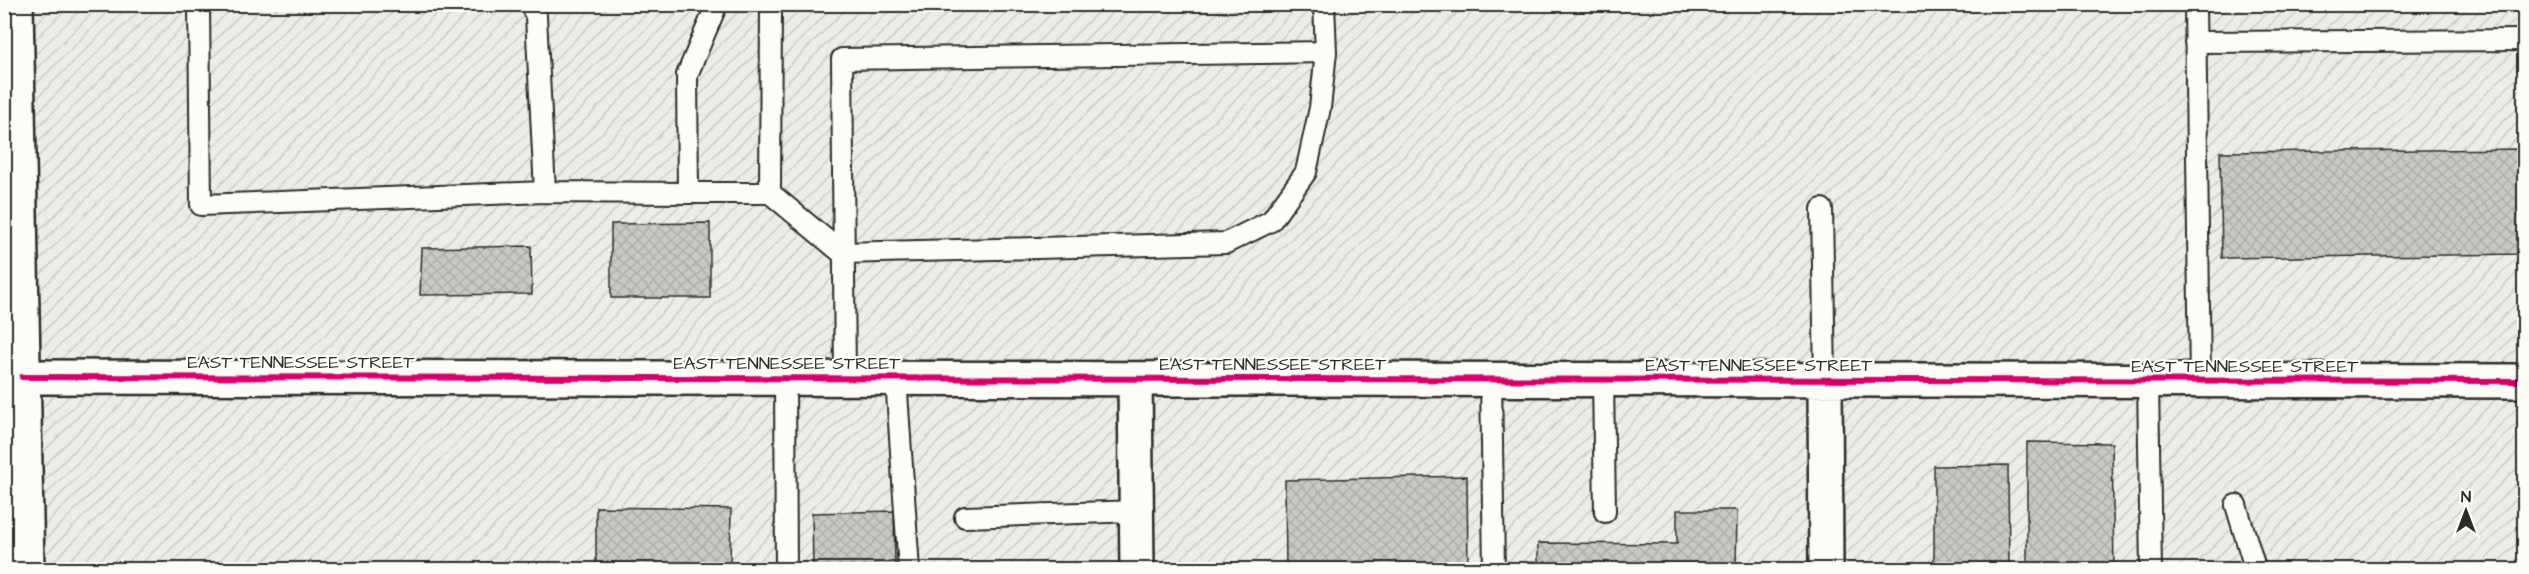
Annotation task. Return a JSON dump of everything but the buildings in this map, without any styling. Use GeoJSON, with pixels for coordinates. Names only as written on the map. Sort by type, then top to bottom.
{"type":"FeatureCollection","features":[{"type":"Feature","properties":{"kind":"street"},"geometry":{"type":"LineString","coordinates":[[16,4],[27,570]]}},
{"type":"Feature","properties":{"kind":"street","name":"EAST TENNESSEE STREET"},"geometry":{"type":"LineString","coordinates":[[22,377],[2524,381]]}},
{"type":"Feature","properties":{"kind":"street"},"geometry":{"type":"LineString","coordinates":[[1135,379],[1137,570]]}},
{"type":"Feature","properties":{"kind":"street"},"geometry":{"type":"LineString","coordinates":[[1825,380],[1826,570]]}},
{"type":"Feature","properties":{"kind":"lane"},"geometry":{"type":"LineString","coordinates":[[199,4],[201,205],[545,192],[770,193],[842,253],[1226,243],[1271,221],[1306,172],[1320,108],[1326,52],[1324,4]]}},
{"type":"Feature","properties":{"kind":"lane"},"geometry":{"type":"LineString","coordinates":[[530,4],[536,15],[545,192]]}},
{"type":"Feature","properties":{"kind":"lane"},"geometry":{"type":"LineString","coordinates":[[688,193],[687,75],[717,4]]}},
{"type":"Feature","properties":{"kind":"lane"},"geometry":{"type":"LineString","coordinates":[[770,193],[771,4]]}},
{"type":"Feature","properties":{"kind":"lane"},"geometry":{"type":"LineString","coordinates":[[2195,4],[2200,381]]}},
{"type":"Feature","properties":{"kind":"lane"},"geometry":{"type":"LineString","coordinates":[[2195,42],[2524,40]]}},
{"type":"Feature","properties":{"kind":"lane"},"geometry":{"type":"LineString","coordinates":[[845,378],[842,253],[842,59],[1326,52]]}},
{"type":"Feature","properties":{"kind":"lane"},"geometry":{"type":"LineString","coordinates":[[1822,209],[1825,380]]}},
{"type":"Feature","properties":{"kind":"lane"},"geometry":{"type":"LineString","coordinates":[[785,378],[786,570]]}},
{"type":"Feature","properties":{"kind":"lane"},"geometry":{"type":"LineString","coordinates":[[896,378],[909,570]]}},
{"type":"Feature","properties":{"kind":"lane"},"geometry":{"type":"LineString","coordinates":[[1491,379],[1494,570]]}},
{"type":"Feature","properties":{"kind":"lane"},"geometry":{"type":"LineString","coordinates":[[1603,379],[1605,512]]}},
{"type":"Feature","properties":{"kind":"lane"},"geometry":{"type":"LineString","coordinates":[[2148,381],[2151,570]]}},
{"type":"Feature","properties":{"kind":"lane"},"geometry":{"type":"LineString","coordinates":[[2236,505],[2255,568]]}},
{"type":"Feature","properties":{"kind":"lane"},"geometry":{"type":"LineString","coordinates":[[965,517],[1136,511]]}},
{"type":"Feature","properties":{"kind":"shaded area"},"geometry":{"type":"Polygon","coordinates":[[[4,5],[2524,5],[2524,569],[5,569],[4,5]]]}},
{"type":"Feature","properties":{"kind":"cycle path"},"geometry":{"type":"LineString","coordinates":[[22,377],[2524,381]]}}]}
